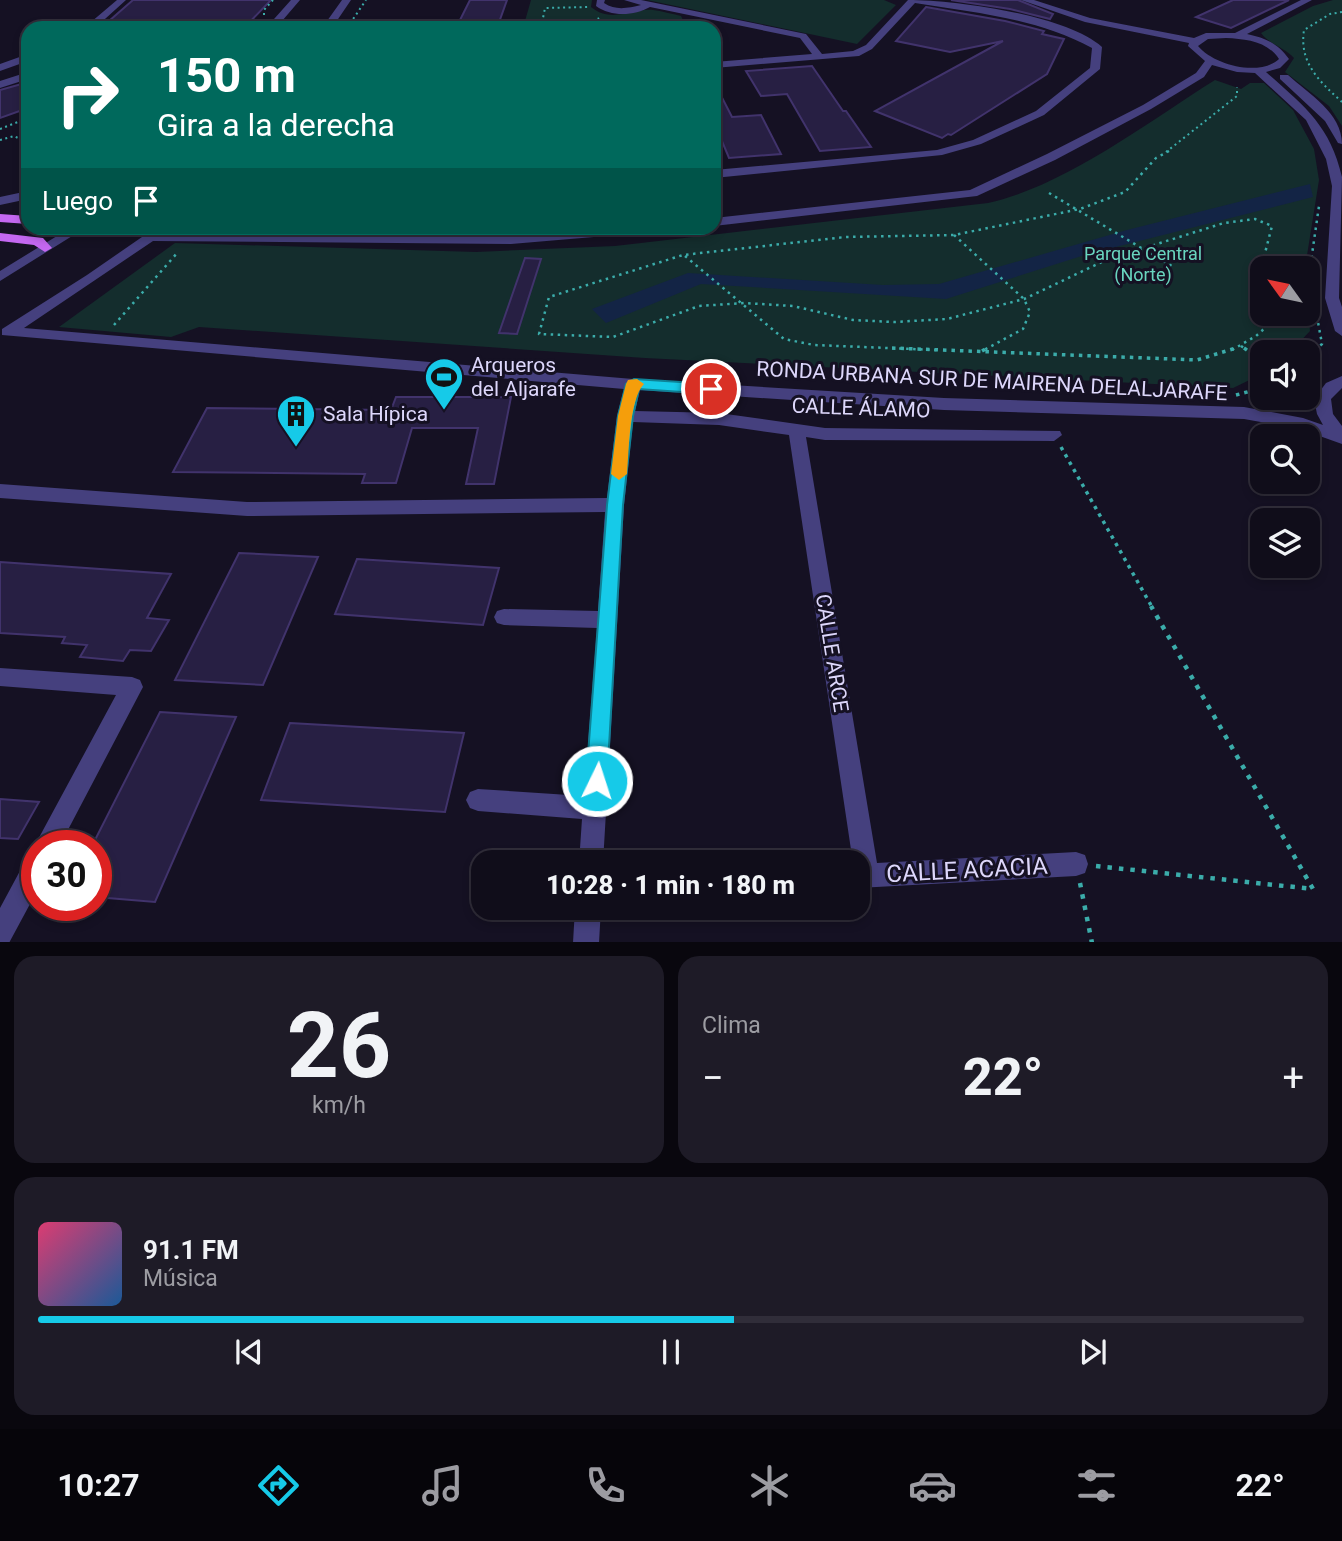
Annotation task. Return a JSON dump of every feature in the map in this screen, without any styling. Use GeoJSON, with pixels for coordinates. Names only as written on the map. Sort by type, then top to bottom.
{"type":"FeatureCollection","features":[{"type":"Feature","properties":{"kind":"main road"},"geometry":{"type":"LineString","coordinates":[[0,218],[21,220]]}},
{"type":"Feature","properties":{"kind":"main road"},"geometry":{"type":"LineString","coordinates":[[0,237],[38,241],[45,248]]}},
{"type":"Feature","properties":{"kind":"street"},"geometry":{"type":"LineString","coordinates":[[97,21],[122,0]]}},
{"type":"Feature","properties":{"kind":"street"},"geometry":{"type":"LineString","coordinates":[[277,21],[296,0]]}},
{"type":"Feature","properties":{"kind":"street"},"geometry":{"type":"LineString","coordinates":[[332,21],[347,0]]}},
{"type":"Feature","properties":{"kind":"street"},"geometry":{"type":"LineString","coordinates":[[344,21],[358,0]]}},
{"type":"Feature","properties":{"kind":"street"},"geometry":{"type":"LineString","coordinates":[[628,0],[803,36],[819,57]]}},
{"type":"Feature","properties":{"kind":"street"},"geometry":{"type":"LineString","coordinates":[[721,62],[855,54],[869,47],[913,0],[1035,22],[1064,30],[1097,47],[1095,69],[1040,113],[977,142],[938,153],[721,173]]}},
{"type":"Feature","properties":{"kind":"street"},"geometry":{"type":"LineString","coordinates":[[1025,0],[1088,20],[1195,41],[1216,35],[1236,36],[1260,42],[1281,53],[1284,59],[1282,64],[1265,69],[1230,67],[1210,61],[1195,52],[1195,41]]}},
{"type":"Feature","properties":{"kind":"street"},"geometry":{"type":"LineString","coordinates":[[1236,36],[1308,0]]}},
{"type":"Feature","properties":{"kind":"street"},"geometry":{"type":"LineString","coordinates":[[601,3],[620,12],[657,6]]}},
{"type":"Feature","properties":{"kind":"street"},"geometry":{"type":"LineString","coordinates":[[692,13],[696,21]]}},
{"type":"Feature","properties":{"kind":"street"},"geometry":{"type":"LineString","coordinates":[[0,68],[21,60]]}},
{"type":"Feature","properties":{"kind":"street"},"geometry":{"type":"LineString","coordinates":[[721,221],[973,193],[1051,158],[1147,107],[1200,75],[1210,61]]}},
{"type":"Feature","properties":{"kind":"street"},"geometry":{"type":"LineString","coordinates":[[1265,69],[1314,102],[1330,119],[1342,141]]}},
{"type":"Feature","properties":{"kind":"street"},"geometry":{"type":"LineString","coordinates":[[1265,69],[1311,118],[1332,159],[1338,186],[1332,298],[1342,331]]}},
{"type":"Feature","properties":{"kind":"street"},"geometry":{"type":"LineString","coordinates":[[0,85],[21,77]]}},
{"type":"Feature","properties":{"kind":"street"},"geometry":{"type":"LineString","coordinates":[[0,201],[21,196]]}},
{"type":"Feature","properties":{"kind":"street"},"geometry":{"type":"LineString","coordinates":[[0,276],[66,235]]}},
{"type":"Feature","properties":{"kind":"street"},"geometry":{"type":"LineString","coordinates":[[5,332],[152,235]]}},
{"type":"Feature","properties":{"kind":"street"},"geometry":{"type":"LineString","coordinates":[[184,235],[228,235]]}},
{"type":"Feature","properties":{"kind":"street"},"geometry":{"type":"LineString","coordinates":[[359,235],[510,240],[570,235]]}},
{"type":"Feature","properties":{"kind":"street","name":"RONDA URBANA SUR DE MAIRENA DELALJARAFE"},"geometry":{"type":"LineString","coordinates":[[5,332],[634,384],[944,404],[1244,413],[1303,424],[1342,437]]}},
{"type":"Feature","properties":{"kind":"street"},"geometry":{"type":"LineString","coordinates":[[1342,381],[1330,386],[1322,396],[1322,409],[1342,437]]}},
{"type":"Feature","properties":{"kind":"street"},"geometry":{"type":"LineString","coordinates":[[592,850],[615,505],[625,416],[634,384]]}},
{"type":"Feature","properties":{"kind":"street","name":"CALLE ÁLAMO"},"geometry":{"type":"LineString","coordinates":[[625,416],[719,419],[825,434],[1054,435]]}},
{"type":"Feature","properties":{"kind":"street","name":"CALLE ARCE"},"geometry":{"type":"LineString","coordinates":[[797,430],[858,850]]}},
{"type":"Feature","properties":{"kind":"street"},"geometry":{"type":"LineString","coordinates":[[0,491],[247,509],[615,505]]}},
{"type":"Feature","properties":{"kind":"street"},"geometry":{"type":"LineString","coordinates":[[504,617],[607,620]]}},
{"type":"Feature","properties":{"kind":"street"},"geometry":{"type":"LineString","coordinates":[[0,677],[131,687],[55,830]]}},
{"type":"Feature","properties":{"kind":"street"},"geometry":{"type":"LineString","coordinates":[[478,800],[595,808]]}},
{"type":"Feature","properties":{"kind":"street","name":"CALLE ACACIA"},"geometry":{"type":"LineString","coordinates":[[870,876],[1076,864]]}},
{"type":"Feature","properties":{"kind":"street"},"geometry":{"type":"LineString","coordinates":[[0,934],[21,895]]}},
{"type":"Feature","properties":{"kind":"street"},"geometry":{"type":"LineString","coordinates":[[586,942],[587,920]]}},
{"type":"Feature","properties":{"kind":"path"},"geometry":{"type":"LineString","coordinates":[[352,21],[366,0]]}},
{"type":"Feature","properties":{"kind":"path"},"geometry":{"type":"LineString","coordinates":[[542,21],[545,8],[601,3]]}},
{"type":"Feature","properties":{"kind":"path"},"geometry":{"type":"LineString","coordinates":[[1342,12],[1330,14],[1304,30],[1301,48],[1305,63],[1342,103]]}},
{"type":"Feature","properties":{"kind":"path"},"geometry":{"type":"LineString","coordinates":[[640,20],[651,21]]}},
{"type":"Feature","properties":{"kind":"path"},"geometry":{"type":"LineString","coordinates":[[1237,88],[1237,96],[1177,146],[1157,158],[1125,192],[1080,209],[954,235],[845,237],[683,255],[549,297],[539,334],[613,337],[699,306],[744,303],[793,306],[853,320],[894,322],[947,319],[1024,299],[1106,260],[1141,248],[1224,223],[1255,219],[1272,226],[1264,256]]}},
{"type":"Feature","properties":{"kind":"path"},"geometry":{"type":"LineString","coordinates":[[0,128],[21,120]]}},
{"type":"Feature","properties":{"kind":"path"},"geometry":{"type":"LineString","coordinates":[[0,139],[14,136],[21,140]]}},
{"type":"Feature","properties":{"kind":"path"},"geometry":{"type":"LineString","coordinates":[[1049,193],[1080,209],[1175,268]]}},
{"type":"Feature","properties":{"kind":"path"},"geometry":{"type":"LineString","coordinates":[[1320,202],[1309,275],[1322,344],[1320,346]]}},
{"type":"Feature","properties":{"kind":"path"},"geometry":{"type":"LineString","coordinates":[[954,235],[1024,299],[1030,312],[1023,329],[980,352]]}},
{"type":"Feature","properties":{"kind":"path"},"geometry":{"type":"LineString","coordinates":[[150,286],[193,236]]}},
{"type":"Feature","properties":{"kind":"path"},"geometry":{"type":"LineString","coordinates":[[683,255],[744,303],[784,339],[814,345],[1197,360],[1232,352],[1261,334],[1268,326]]}},
{"type":"Feature","properties":{"kind":"path"},"geometry":{"type":"LineString","coordinates":[[1241,346],[1250,352]]}},
{"type":"Feature","properties":{"kind":"path"},"geometry":{"type":"LineString","coordinates":[[1054,435],[1313,889],[1076,864],[1092,942]]}},
{"type":"Feature","properties":{"kind":"green space"},"geometry":{"type":"Polygon","coordinates":[[[531,0],[592,0],[591,7],[607,14],[653,10],[681,16],[684,21],[525,21],[531,0]]]}},
{"type":"Feature","properties":{"kind":"green space"},"geometry":{"type":"Polygon","coordinates":[[[647,0],[884,0],[896,5],[857,44],[647,0]]]}},
{"type":"Feature","properties":{"kind":"green space"},"geometry":{"type":"Polygon","coordinates":[[[1342,0],[1342,126],[1329,106],[1285,72],[1294,58],[1261,33],[1313,6],[1342,0]]]}},
{"type":"Feature","properties":{"kind":"green space","name":"Parque Central (Norte)"},"geometry":{"type":"Polygon","coordinates":[[[1215,80],[1241,89],[1250,83],[1264,83],[1293,110],[1314,149],[1319,180],[1307,256],[1250,256],[1250,326],[1309,326],[1310,331],[1301,340],[1250,340],[1250,380],[1233,388],[645,358],[199,327],[171,337],[59,327],[175,243],[476,252],[615,246],[988,203],[1047,183],[1105,151],[1215,80]]]}},
{"type":"Feature","properties":{"kind":"water"},"geometry":{"type":"Polygon","coordinates":[[[1310,184],[1313,197],[1088,254],[946,299],[701,284],[606,323],[592,309],[688,273],[883,285],[939,284],[1127,230],[1310,184]]]}},
{"type":"Feature","properties":{"kind":"building"},"geometry":{"type":"Polygon","coordinates":[[[133,0],[271,0],[251,21],[109,21],[133,0]]]}},
{"type":"Feature","properties":{"kind":"building"},"geometry":{"type":"Polygon","coordinates":[[[470,0],[507,0],[500,21],[460,21],[470,0]]]}},
{"type":"Feature","properties":{"kind":"building"},"geometry":{"type":"Polygon","coordinates":[[[951,0],[1018,0],[1053,14],[1050,19],[1010,9],[951,0]]]}},
{"type":"Feature","properties":{"kind":"building"},"geometry":{"type":"Polygon","coordinates":[[[1233,0],[1289,0],[1231,28],[1196,17],[1233,0]]]}},
{"type":"Feature","properties":{"kind":"building"},"geometry":{"type":"Polygon","coordinates":[[[926,7],[1005,21],[1064,39],[1047,74],[951,135],[942,138],[875,111],[1003,41],[950,52],[896,41],[926,7]]]}},
{"type":"Feature","properties":{"kind":"building"},"geometry":{"type":"Polygon","coordinates":[[[812,66],[871,147],[820,151],[787,94],[761,96],[746,71],[812,66]]]}},
{"type":"Feature","properties":{"kind":"building"},"geometry":{"type":"Polygon","coordinates":[[[21,84],[21,110],[0,118],[0,90],[21,84]]]}},
{"type":"Feature","properties":{"kind":"building"},"geometry":{"type":"Polygon","coordinates":[[[721,96],[732,117],[761,115],[781,154],[729,158],[721,139],[721,96]]]}},
{"type":"Feature","properties":{"kind":"building"},"geometry":{"type":"Polygon","coordinates":[[[525,258],[541,259],[517,334],[499,333],[525,258]]]}},
{"type":"Feature","properties":{"kind":"building","name":"Sala Hípica"},"geometry":{"type":"Polygon","coordinates":[[[396,397],[511,397],[494,484],[466,484],[478,428],[412,428],[396,483],[362,483],[365,474],[173,472],[207,408],[391,410],[396,397]]]}},
{"type":"Feature","properties":{"kind":"building"},"geometry":{"type":"Polygon","coordinates":[[[239,553],[318,557],[263,685],[175,680],[239,553]]]}},
{"type":"Feature","properties":{"kind":"building"},"geometry":{"type":"Polygon","coordinates":[[[357,559],[499,568],[483,625],[335,614],[357,559]]]}},
{"type":"Feature","properties":{"kind":"building"},"geometry":{"type":"Polygon","coordinates":[[[0,562],[171,574],[147,618],[169,620],[151,651],[130,650],[123,661],[80,657],[87,645],[62,643],[65,637],[0,633],[0,562]]]}},
{"type":"Feature","properties":{"kind":"building"},"geometry":{"type":"Polygon","coordinates":[[[160,712],[236,717],[155,902],[112,898],[112,830],[100,830],[160,712]]]}},
{"type":"Feature","properties":{"kind":"building"},"geometry":{"type":"Polygon","coordinates":[[[290,723],[464,733],[445,812],[261,800],[290,723]]]}},
{"type":"Feature","properties":{"kind":"building"},"geometry":{"type":"Polygon","coordinates":[[[0,799],[39,802],[18,839],[0,838],[0,799]]]}},
{"type":"Feature","properties":{"kind":"slow traffic"},"geometry":{"type":"LineString","coordinates":[[619,474],[625,416],[634,384],[637,384]]}},
{"type":"Feature","properties":{"kind":"place","name":"Arqueros del Aljarafe"},"geometry":{"type":"Point","coordinates":[444,411]}},
{"type":"Feature","properties":{"kind":"place","name":"Sala Hípica"},"geometry":{"type":"Point","coordinates":[296,448]}},
{"type":"Feature","properties":{"kind":"route"},"geometry":{"type":"LineString","coordinates":[[597,781],[615,505],[625,416],[634,384],[711,389]]}}]}
